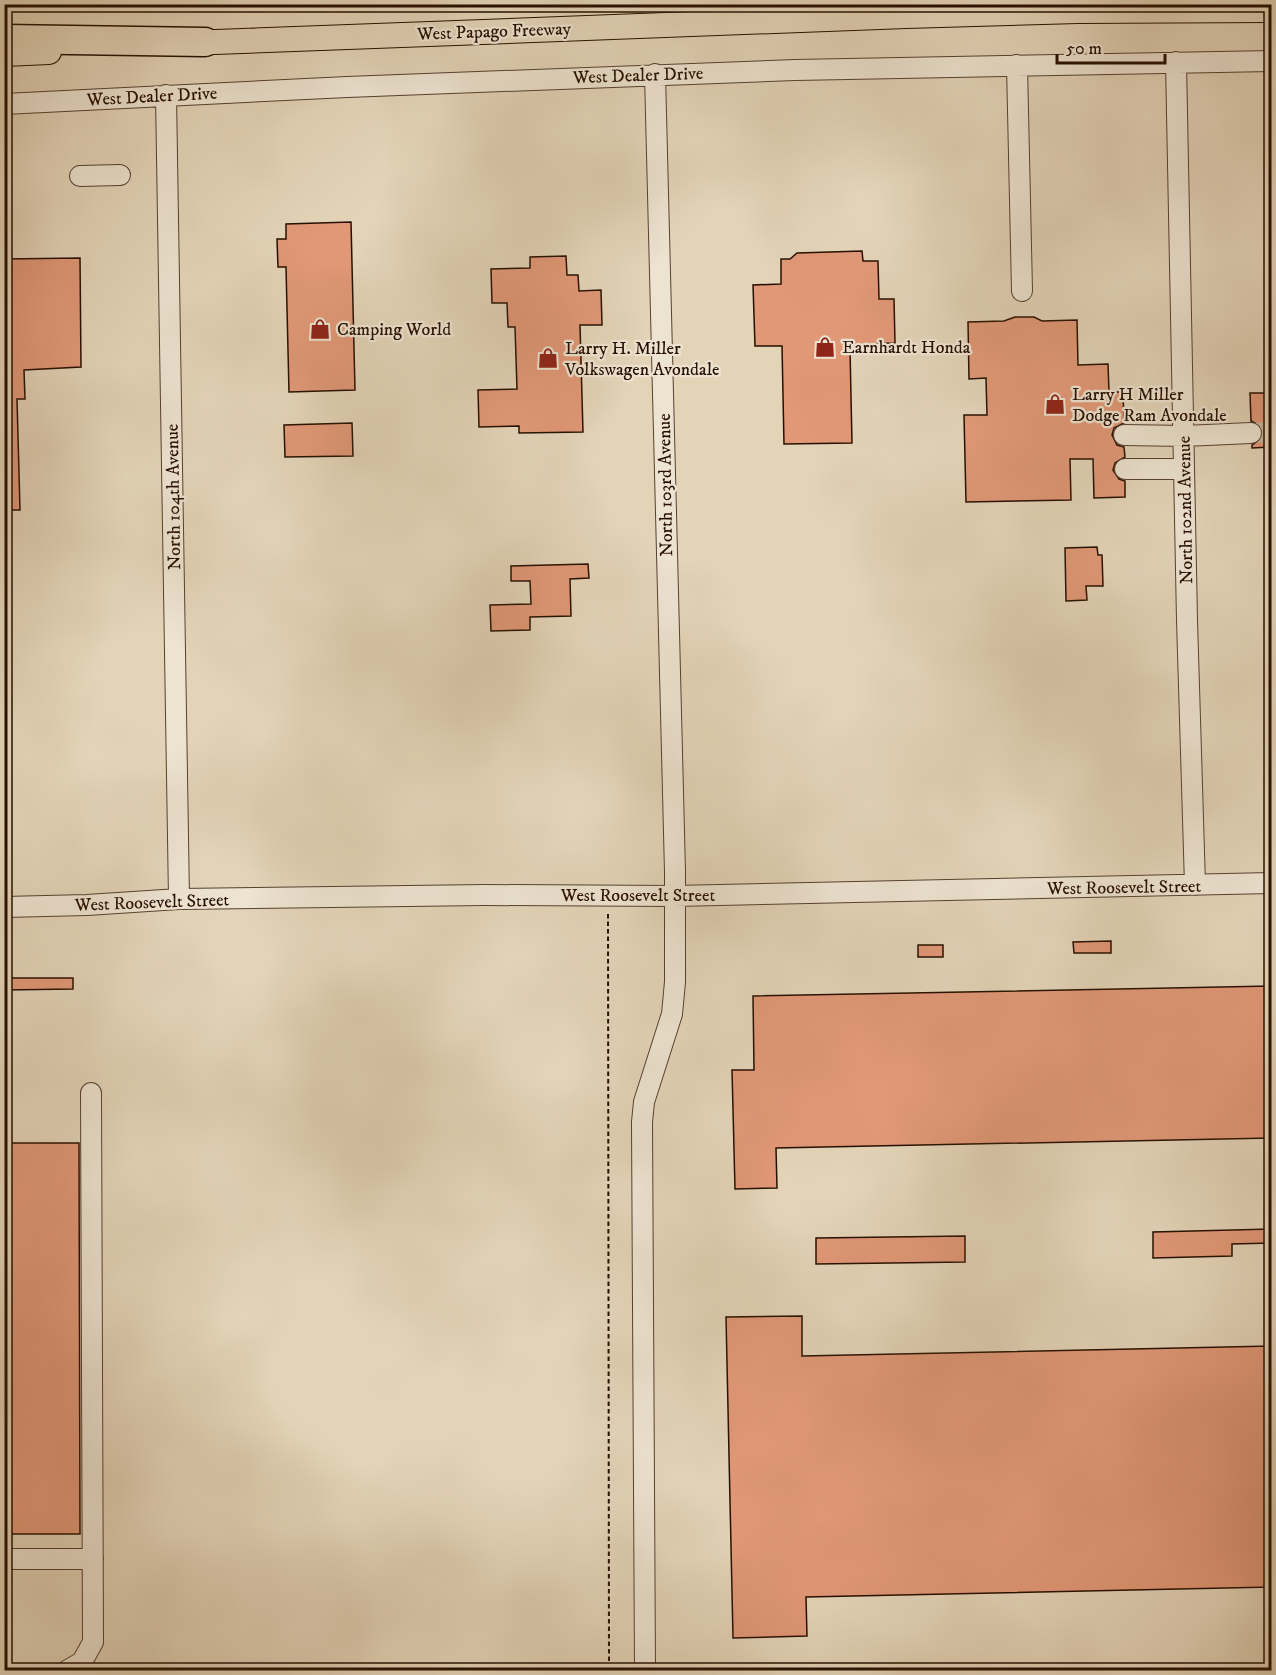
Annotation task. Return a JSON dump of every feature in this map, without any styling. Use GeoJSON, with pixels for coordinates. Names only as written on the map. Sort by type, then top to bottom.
{"type":"FeatureCollection","features":[{"type":"Feature","properties":{"kind":"highway"},"geometry":{"type":"LineString","coordinates":[[4,39],[205,42]]}},
{"type":"Feature","properties":{"kind":"main road","name":"West Papago Freeway"},"geometry":{"type":"LineString","coordinates":[[4,54],[205,42],[906,16],[1078,11],[1272,10]]}},
{"type":"Feature","properties":{"kind":"street","name":"West Dealer Drive"},"geometry":{"type":"LineString","coordinates":[[4,104],[655,74],[1272,61]]}},
{"type":"Feature","properties":{"kind":"street","name":"North 102nd Avenue"},"geometry":{"type":"LineString","coordinates":[[1176,62],[1195,885]]}},
{"type":"Feature","properties":{"kind":"street"},"geometry":{"type":"LineString","coordinates":[[1017,65],[1022,291]]}},
{"type":"Feature","properties":{"kind":"street","name":"North 103rd Avenue"},"geometry":{"type":"LineString","coordinates":[[645,1671],[642,1122],[644,1102],[672,1014],[675,982],[675,896],[655,74]]}},
{"type":"Feature","properties":{"kind":"street","name":"North 104th Avenue"},"geometry":{"type":"LineString","coordinates":[[166,95],[179,899]]}},
{"type":"Feature","properties":{"kind":"street"},"geometry":{"type":"LineString","coordinates":[[80,176],[120,175]]}},
{"type":"Feature","properties":{"kind":"street"},"geometry":{"type":"LineString","coordinates":[[1124,435],[1184,436],[1251,433]]}},
{"type":"Feature","properties":{"kind":"street"},"geometry":{"type":"LineString","coordinates":[[1125,469],[1184,469]]}},
{"type":"Feature","properties":{"kind":"street","name":"West Roosevelt Street"},"geometry":{"type":"LineString","coordinates":[[4,907],[179,899],[485,895],[675,896],[1272,883]]}},
{"type":"Feature","properties":{"kind":"street"},"geometry":{"type":"LineString","coordinates":[[68,1671],[82,1662],[93,1642],[93,1129],[91,1093]]}},
{"type":"Feature","properties":{"kind":"street"},"geometry":{"type":"LineString","coordinates":[[4,1559],[93,1559]]}},
{"type":"Feature","properties":{"kind":"path"},"geometry":{"type":"LineString","coordinates":[[608,896],[609,1671]]}},
{"type":"Feature","properties":{"kind":"building","name":"Camping World"},"geometry":{"type":"Polygon","coordinates":[[[351,222],[355,390],[289,392],[286,267],[278,267],[277,239],[286,239],[286,224],[351,222]]]}},
{"type":"Feature","properties":{"kind":"building","name":"Earnhardt Honda"},"geometry":{"type":"Polygon","coordinates":[[[862,251],[863,261],[878,261],[879,299],[894,299],[895,343],[867,344],[867,349],[850,349],[852,443],[784,444],[782,346],[755,346],[753,285],[781,284],[781,259],[790,259],[797,253],[862,251]]]}},
{"type":"Feature","properties":{"kind":"building","name":"Larry H. Miller Volkswagen Avondale"},"geometry":{"type":"Polygon","coordinates":[[[566,256],[567,275],[578,275],[579,291],[601,290],[602,325],[580,325],[583,432],[519,433],[519,426],[479,427],[478,390],[517,389],[515,327],[508,327],[507,303],[492,303],[491,269],[530,268],[530,257],[566,256]]]}},
{"type":"Feature","properties":{"kind":"building"},"geometry":{"type":"Polygon","coordinates":[[[80,258],[81,367],[24,370],[25,399],[17,399],[20,510],[4,510],[4,259],[80,258]]]}},
{"type":"Feature","properties":{"kind":"building","name":"Larry H Miller Dodge Ram Avondale"},"geometry":{"type":"Polygon","coordinates":[[[1015,317],[1034,317],[1042,321],[1077,320],[1078,365],[1108,364],[1109,392],[1123,392],[1124,423],[1114,428],[1112,435],[1117,445],[1124,447],[1125,457],[1115,463],[1113,470],[1119,479],[1125,481],[1125,497],[1094,498],[1093,459],[1070,459],[1071,500],[966,502],[964,415],[987,415],[986,378],[969,379],[968,322],[1004,321],[1015,317]]]}},
{"type":"Feature","properties":{"kind":"building"},"geometry":{"type":"Polygon","coordinates":[[[1250,393],[1272,393],[1272,447],[1252,448],[1252,445],[1261,439],[1263,433],[1261,426],[1251,421],[1250,393]]]}},
{"type":"Feature","properties":{"kind":"building"},"geometry":{"type":"Polygon","coordinates":[[[352,423],[353,456],[285,457],[284,425],[352,423]]]}},
{"type":"Feature","properties":{"kind":"building"},"geometry":{"type":"Polygon","coordinates":[[[1097,547],[1098,555],[1102,555],[1103,586],[1086,586],[1087,600],[1066,601],[1065,548],[1097,547]]]}},
{"type":"Feature","properties":{"kind":"building"},"geometry":{"type":"Polygon","coordinates":[[[588,564],[589,578],[570,579],[571,616],[530,617],[530,630],[491,631],[490,605],[531,604],[530,581],[511,581],[511,566],[588,564]]]}},
{"type":"Feature","properties":{"kind":"building"},"geometry":{"type":"Polygon","coordinates":[[[1111,941],[1111,953],[1074,953],[1073,942],[1111,941]]]}},
{"type":"Feature","properties":{"kind":"building"},"geometry":{"type":"Polygon","coordinates":[[[918,945],[943,945],[943,957],[918,957],[918,945]]]}},
{"type":"Feature","properties":{"kind":"building"},"geometry":{"type":"Polygon","coordinates":[[[4,978],[73,978],[73,989],[4,990],[4,978]]]}},
{"type":"Feature","properties":{"kind":"building"},"geometry":{"type":"Polygon","coordinates":[[[1272,986],[1272,1138],[776,1148],[777,1188],[735,1189],[732,1070],[754,1070],[753,996],[1272,986]]]}},
{"type":"Feature","properties":{"kind":"building"},"geometry":{"type":"Polygon","coordinates":[[[4,1143],[79,1143],[80,1534],[4,1534],[4,1143]]]}},
{"type":"Feature","properties":{"kind":"building"},"geometry":{"type":"Polygon","coordinates":[[[1272,1229],[1272,1243],[1232,1244],[1232,1256],[1153,1258],[1153,1232],[1272,1229]]]}},
{"type":"Feature","properties":{"kind":"building"},"geometry":{"type":"Polygon","coordinates":[[[965,1236],[965,1262],[816,1264],[816,1238],[965,1236]]]}},
{"type":"Feature","properties":{"kind":"building"},"geometry":{"type":"Polygon","coordinates":[[[802,1316],[802,1356],[1272,1346],[1272,1587],[806,1597],[807,1636],[733,1638],[726,1317],[802,1316]]]}},
{"type":"Feature","properties":{"kind":"tunnel"},"geometry":{"type":"LineString","coordinates":[[1251,433],[1272,432]]}},
{"type":"Feature","properties":{"kind":"place","name":"Camping World"},"geometry":{"type":"Point","coordinates":[320,329]}},
{"type":"Feature","properties":{"kind":"place","name":"Earnhardt Honda"},"geometry":{"type":"Point","coordinates":[825,347]}},
{"type":"Feature","properties":{"kind":"place","name":"Larry H. Miller Volkswagen Avondale"},"geometry":{"type":"Point","coordinates":[548,358]}},
{"type":"Feature","properties":{"kind":"place","name":"Larry H Miller Dodge Ram Avondale"},"geometry":{"type":"Point","coordinates":[1055,404]}}]}
